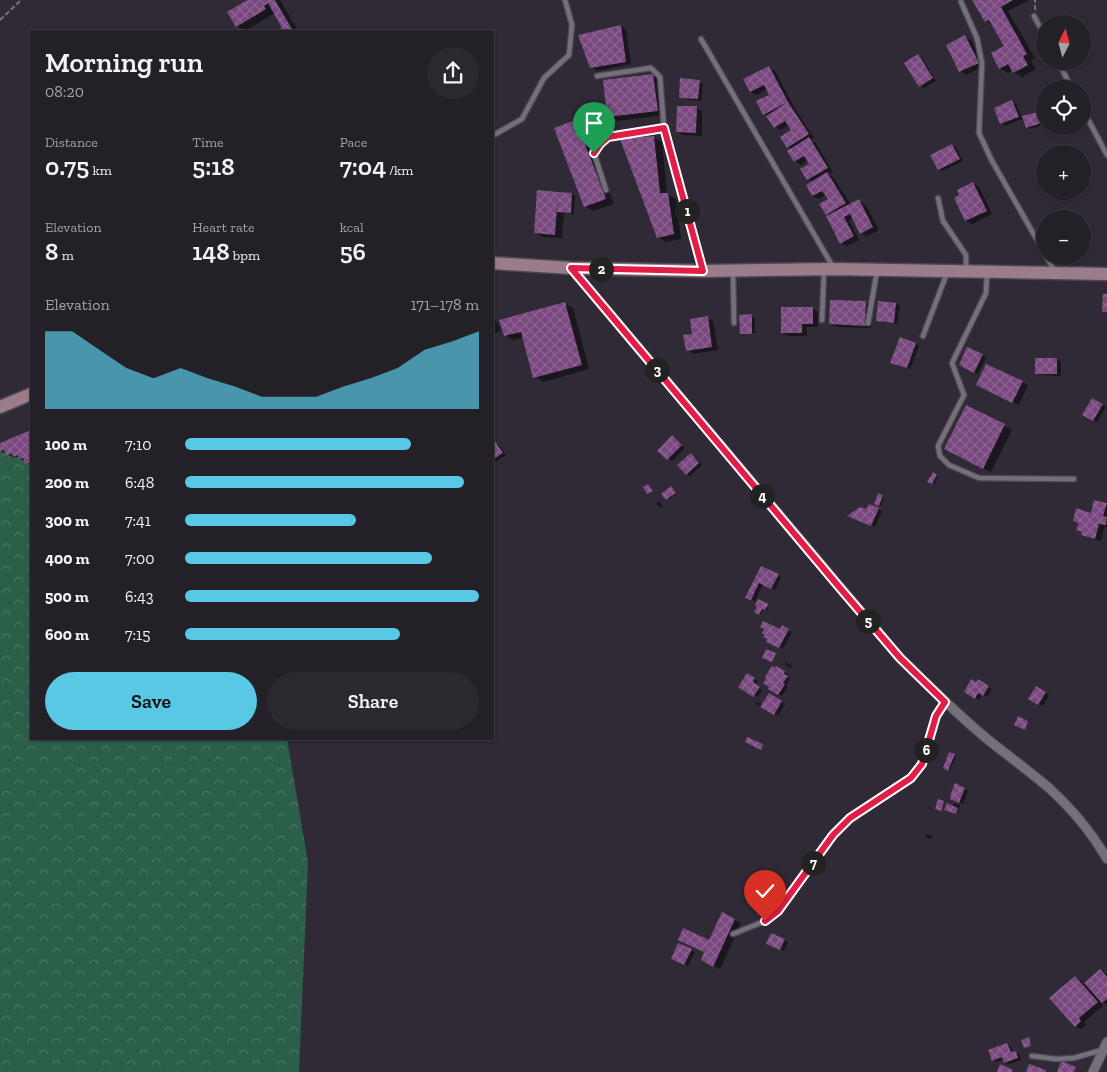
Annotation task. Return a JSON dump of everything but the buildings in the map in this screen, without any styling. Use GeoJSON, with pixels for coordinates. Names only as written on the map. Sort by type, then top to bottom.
{"type":"FeatureCollection","features":[{"type":"Feature","properties":{"kind":"main road"},"geometry":{"type":"LineString","coordinates":[[494,263],[571,268],[703,271],[829,269],[1107,274]]}},
{"type":"Feature","properties":{"kind":"main road"},"geometry":{"type":"LineString","coordinates":[[0,407],[30,394]]}},
{"type":"Feature","properties":{"kind":"street"},"geometry":{"type":"LineString","coordinates":[[571,268],[900,658],[945,702],[986,738],[1050,789],[1077,817],[1107,859]]}},
{"type":"Feature","properties":{"kind":"street"},"geometry":{"type":"LineString","coordinates":[[1093,1072],[1105,1046]]}},
{"type":"Feature","properties":{"kind":"lane"},"geometry":{"type":"LineString","coordinates":[[494,135],[522,119],[544,78],[569,55],[572,25],[565,0]]}},
{"type":"Feature","properties":{"kind":"lane"},"geometry":{"type":"LineString","coordinates":[[960,2],[977,38],[982,63],[979,133],[991,159],[1036,238]]}},
{"type":"Feature","properties":{"kind":"lane"},"geometry":{"type":"LineString","coordinates":[[1034,16],[1036,20]]}},
{"type":"Feature","properties":{"kind":"lane"},"geometry":{"type":"LineString","coordinates":[[701,39],[829,269],[822,320]]}},
{"type":"Feature","properties":{"kind":"lane"},"geometry":{"type":"LineString","coordinates":[[597,76],[651,68],[660,77],[664,128],[703,271]]}},
{"type":"Feature","properties":{"kind":"lane"},"geometry":{"type":"LineString","coordinates":[[1091,125],[1107,155]]}},
{"type":"Feature","properties":{"kind":"lane"},"geometry":{"type":"LineString","coordinates":[[606,190],[594,153],[600,144],[608,137],[664,128]]}},
{"type":"Feature","properties":{"kind":"lane"},"geometry":{"type":"LineString","coordinates":[[938,198],[943,221],[966,255],[966,272]]}},
{"type":"Feature","properties":{"kind":"lane"},"geometry":{"type":"LineString","coordinates":[[1051,265],[1056,274]]}},
{"type":"Feature","properties":{"kind":"lane"},"geometry":{"type":"LineString","coordinates":[[733,270],[734,323]]}},
{"type":"Feature","properties":{"kind":"lane"},"geometry":{"type":"LineString","coordinates":[[868,323],[877,270]]}},
{"type":"Feature","properties":{"kind":"lane"},"geometry":{"type":"LineString","coordinates":[[923,336],[948,272]]}},
{"type":"Feature","properties":{"kind":"lane"},"geometry":{"type":"LineString","coordinates":[[987,272],[986,293],[952,363],[964,395],[938,446],[940,456],[949,465],[979,478],[1074,479]]}},
{"type":"Feature","properties":{"kind":"lane"},"geometry":{"type":"LineString","coordinates":[[733,934],[765,921],[778,911],[833,835],[850,818],[911,778],[922,764],[936,716],[945,702]]}},
{"type":"Feature","properties":{"kind":"lane"},"geometry":{"type":"LineString","coordinates":[[1032,1056],[1056,1059],[1074,1058],[1105,1046]]}},
{"type":"Feature","properties":{"kind":"path"},"geometry":{"type":"LineString","coordinates":[[0,20],[21,0]]}},
{"type":"Feature","properties":{"kind":"green space"},"geometry":{"type":"Polygon","coordinates":[[[0,448],[30,463],[30,740],[287,740],[308,862],[299,1072],[0,1072],[0,448]]]}},
{"type":"Feature","properties":{"kind":"route"},"geometry":{"type":"LineString","coordinates":[[594,153],[608,137],[664,128],[703,271],[571,268],[900,658],[945,702],[936,716],[922,764],[911,778],[850,818],[833,835],[778,911],[765,921]]}}]}
